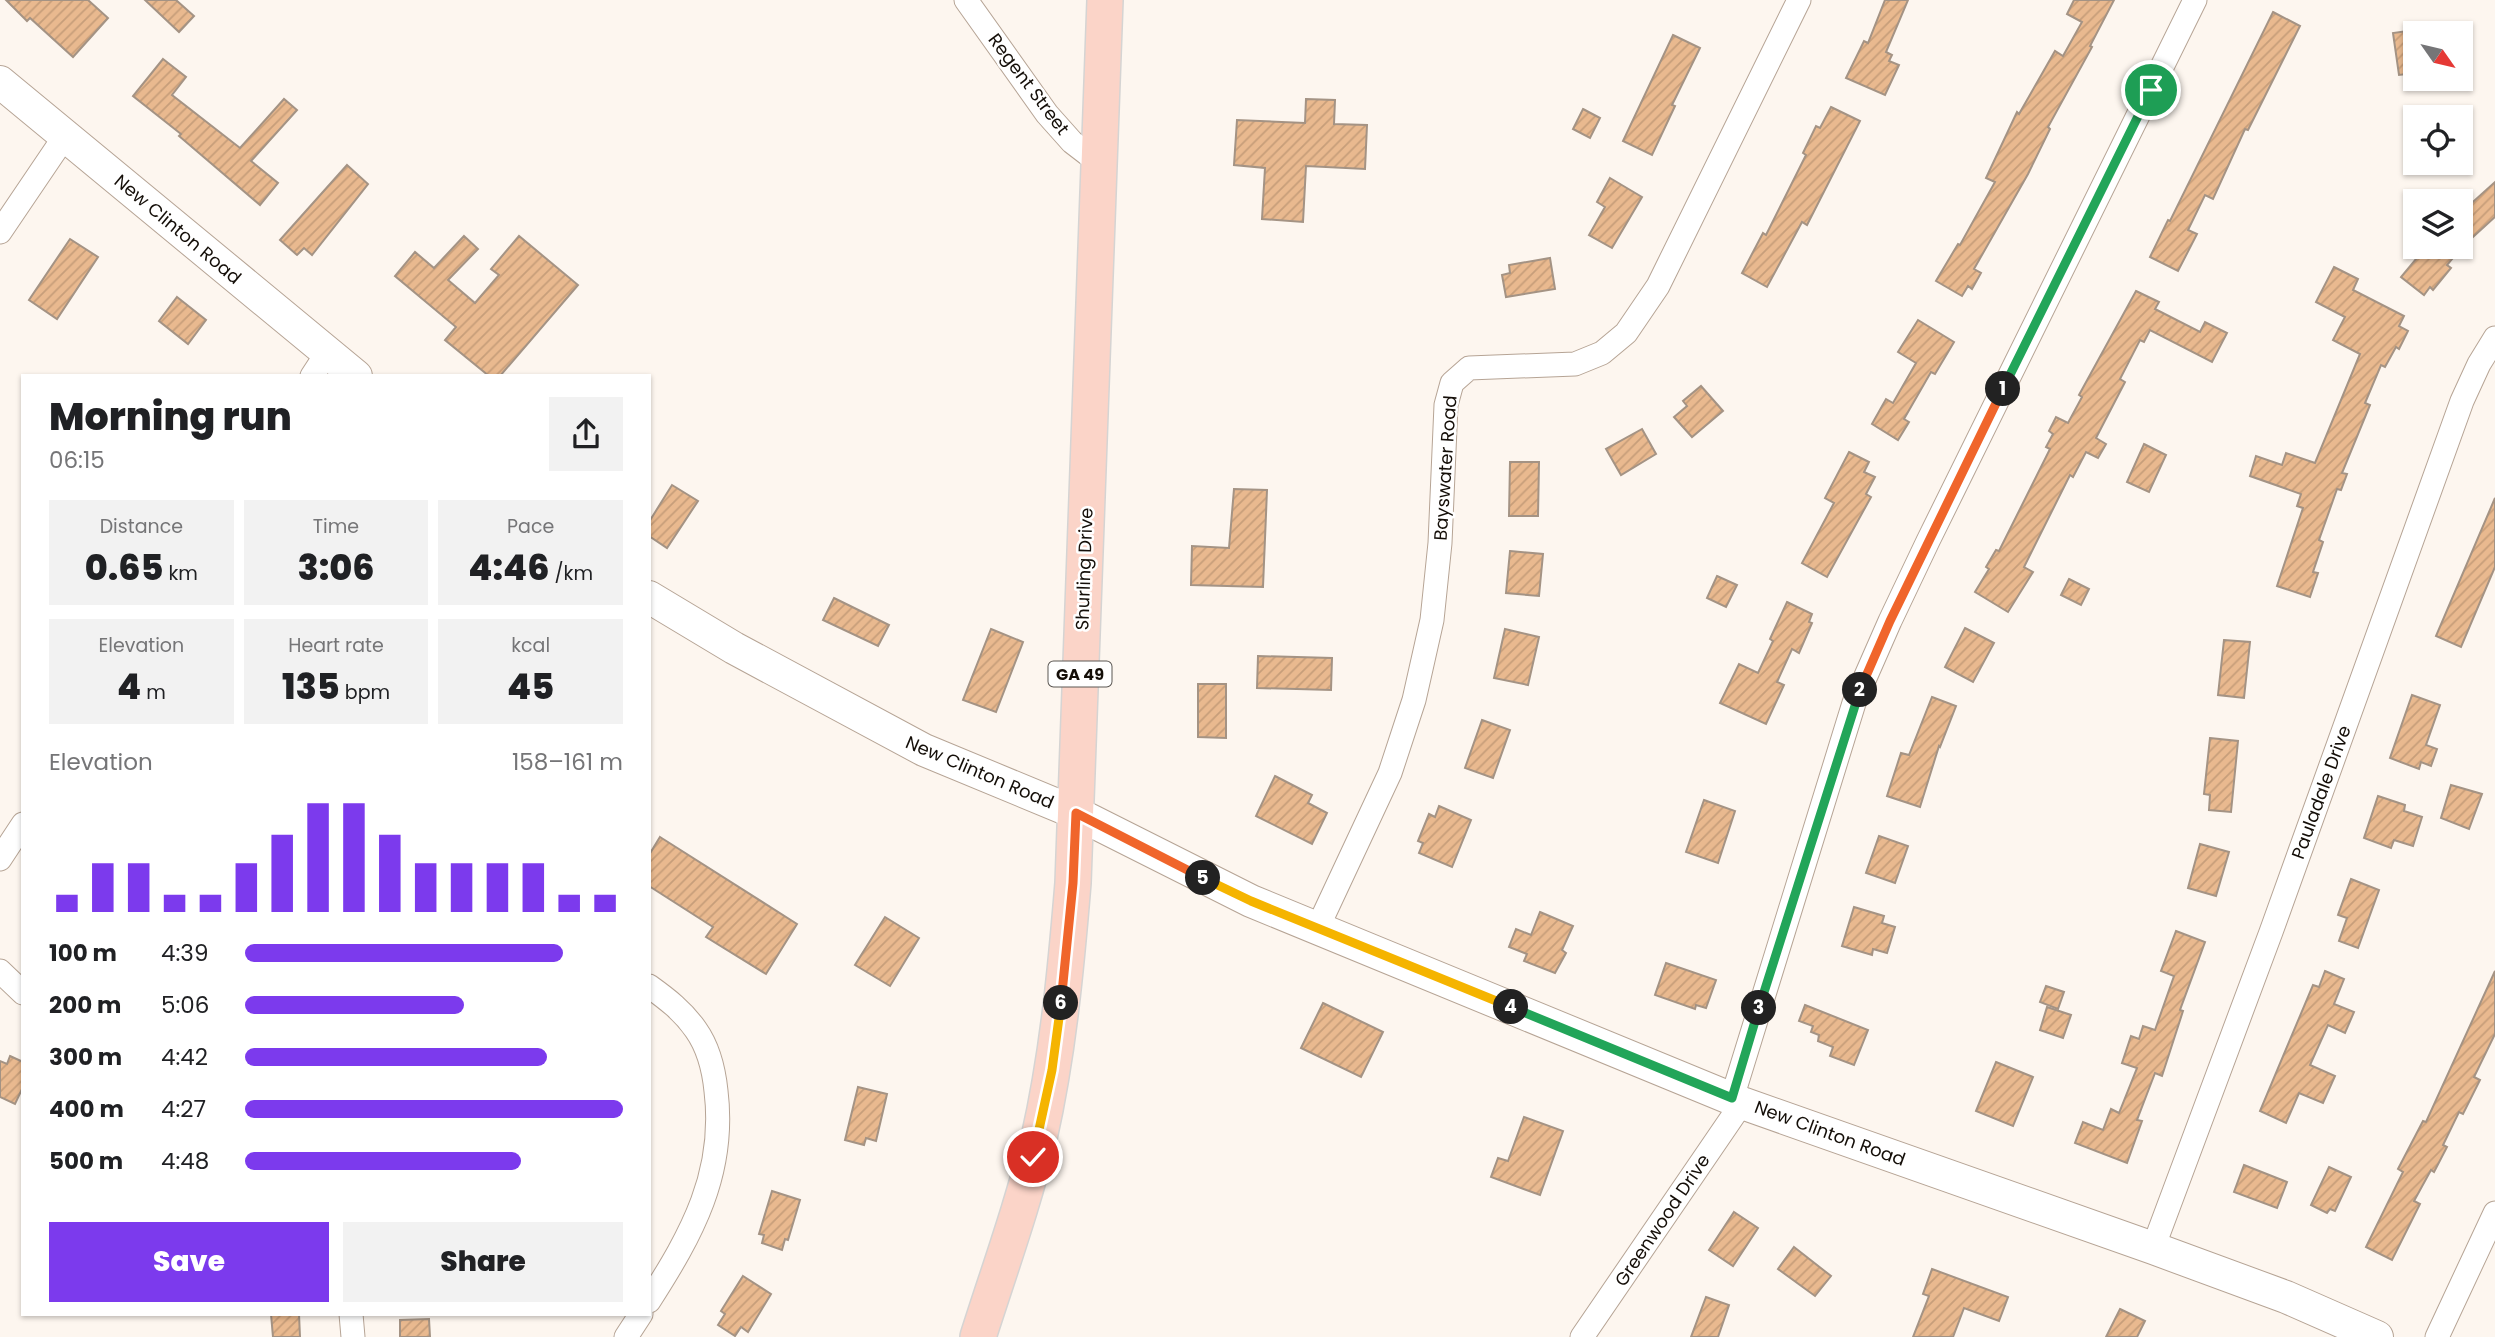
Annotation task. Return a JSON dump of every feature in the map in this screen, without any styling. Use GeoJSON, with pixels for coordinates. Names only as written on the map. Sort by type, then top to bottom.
{"type":"FeatureCollection","features":[{"type":"Feature","properties":{"kind":"main road","name":"Shurling Drive"},"geometry":{"type":"LineString","coordinates":[[978,1337],[1019,1210],[1039,1137],[1068,956],[1076,813],[1105,0]]}},
{"type":"Feature","properties":{"kind":"street","name":"Regent Street"},"geometry":{"type":"LineString","coordinates":[[967,0],[1047,114],[1072,142],[1098,162]]}},
{"type":"Feature","properties":{"kind":"street","name":"Bayswater Road"},"geometry":{"type":"LineString","coordinates":[[1318,927],[1390,773],[1414,701],[1432,620],[1440,543],[1446,405],[1452,383],[1469,368],[1575,364],[1602,353],[1626,333],[1658,286],[1799,0]]}},
{"type":"Feature","properties":{"kind":"street","name":"Greenwood Drive"},"geometry":{"type":"LineString","coordinates":[[1582,1337],[1737,1100],[1859,691],[1928,541],[2195,0]]}},
{"type":"Feature","properties":{"kind":"street","name":"New Clinton Road"},"geometry":{"type":"LineString","coordinates":[[0,82],[65,136],[320,365],[349,374]]}},
{"type":"Feature","properties":{"kind":"street"},"geometry":{"type":"LineString","coordinates":[[0,232],[65,136]]}},
{"type":"Feature","properties":{"kind":"street","name":"Pauladale Drive"},"geometry":{"type":"LineString","coordinates":[[2153,1248],[2271,932],[2462,401],[2479,364],[2495,338]]}},
{"type":"Feature","properties":{"kind":"street","name":"New Clinton Road"},"geometry":{"type":"LineString","coordinates":[[651,598],[734,648],[924,750],[1076,813],[1251,901],[1737,1100],[2286,1297],[2377,1337]]}},
{"type":"Feature","properties":{"kind":"street"},"geometry":{"type":"LineString","coordinates":[[0,859],[21,827]]}},
{"type":"Feature","properties":{"kind":"street"},"geometry":{"type":"LineString","coordinates":[[0,971],[21,991]]}},
{"type":"Feature","properties":{"kind":"street"},"geometry":{"type":"LineString","coordinates":[[651,987],[679,1008],[697,1031],[715,1076],[718,1126],[716,1155],[706,1197],[690,1235],[651,1298]]}},
{"type":"Feature","properties":{"kind":"street"},"geometry":{"type":"LineString","coordinates":[[2437,1337],[2495,1213]]}},
{"type":"Feature","properties":{"kind":"street"},"geometry":{"type":"LineString","coordinates":[[351,1316],[353,1337]]}},
{"type":"Feature","properties":{"kind":"street"},"geometry":{"type":"LineString","coordinates":[[626,1337],[640,1316]]}},
{"type":"Feature","properties":{"kind":"building"},"geometry":{"type":"Polygon","coordinates":[[[6,0],[88,0],[108,18],[73,57],[30,18],[27,21],[6,0]]]}},
{"type":"Feature","properties":{"kind":"building"},"geometry":{"type":"Polygon","coordinates":[[[145,0],[176,0],[194,16],[179,32],[145,0]]]}},
{"type":"Feature","properties":{"kind":"building"},"geometry":{"type":"Polygon","coordinates":[[[1885,0],[1908,0],[1886,52],[1892,55],[1889,61],[1899,65],[1885,95],[1846,78],[1864,41],[1868,43],[1885,0]]]}},
{"type":"Feature","properties":{"kind":"building"},"geometry":{"type":"Polygon","coordinates":[[[2074,0],[2114,0],[2090,46],[2092,47],[2048,127],[2050,129],[2028,174],[1974,269],[1981,273],[1972,289],[1968,286],[1962,296],[1936,281],[1958,244],[1960,245],[1995,182],[1986,178],[2017,112],[2019,114],[2055,51],[2063,56],[2082,22],[2067,14],[2074,0]]]}},
{"type":"Feature","properties":{"kind":"building"},"geometry":{"type":"Polygon","coordinates":[[[2273,12],[2300,26],[2248,130],[2245,129],[2213,199],[2205,195],[2188,230],[2197,234],[2178,271],[2150,257],[2273,12]]]}},
{"type":"Feature","properties":{"kind":"building"},"geometry":{"type":"Polygon","coordinates":[[[2403,32],[2403,74],[2399,75],[2393,33],[2403,32]]]}},
{"type":"Feature","properties":{"kind":"building"},"geometry":{"type":"Polygon","coordinates":[[[1673,35],[1700,48],[1672,105],[1675,106],[1652,155],[1623,141],[1673,35]]]}},
{"type":"Feature","properties":{"kind":"building"},"geometry":{"type":"Polygon","coordinates":[[[163,59],[186,77],[172,95],[240,148],[284,99],[297,110],[251,161],[278,183],[260,205],[179,136],[181,134],[133,96],[163,59]]]}},
{"type":"Feature","properties":{"kind":"building"},"geometry":{"type":"Polygon","coordinates":[[[1306,99],[1335,100],[1334,124],[1367,125],[1365,169],[1306,166],[1303,222],[1262,219],[1265,168],[1234,165],[1237,120],[1305,123],[1306,99]]]}},
{"type":"Feature","properties":{"kind":"building"},"geometry":{"type":"Polygon","coordinates":[[[1831,107],[1860,121],[1807,225],[1802,222],[1767,287],[1742,273],[1763,233],[1766,235],[1806,155],[1803,153],[1816,126],[1820,128],[1831,107]]]}},
{"type":"Feature","properties":{"kind":"building"},"geometry":{"type":"Polygon","coordinates":[[[1583,109],[1600,118],[1590,138],[1573,129],[1583,109]]]}},
{"type":"Feature","properties":{"kind":"building"},"geometry":{"type":"Polygon","coordinates":[[[347,165],[368,184],[312,255],[304,248],[297,255],[280,240],[347,165]]]}},
{"type":"Feature","properties":{"kind":"building"},"geometry":{"type":"Polygon","coordinates":[[[1610,178],[1642,197],[1612,248],[1589,235],[1605,207],[1597,202],[1610,178]]]}},
{"type":"Feature","properties":{"kind":"building"},"geometry":{"type":"Polygon","coordinates":[[[2495,182],[2495,217],[2473,237],[2473,202],[2495,182]]]}},
{"type":"Feature","properties":{"kind":"building"},"geometry":{"type":"Polygon","coordinates":[[[464,236],[478,249],[448,280],[475,303],[499,275],[491,269],[519,236],[578,285],[502,374],[487,374],[445,340],[456,327],[395,276],[415,252],[434,268],[464,236]]]}},
{"type":"Feature","properties":{"kind":"building"},"geometry":{"type":"Polygon","coordinates":[[[70,239],[98,257],[57,319],[29,300],[70,239]]]}},
{"type":"Feature","properties":{"kind":"building"},"geometry":{"type":"Polygon","coordinates":[[[1550,258],[1555,289],[1506,297],[1502,275],[1510,273],[1509,265],[1550,258]]]}},
{"type":"Feature","properties":{"kind":"building"},"geometry":{"type":"Polygon","coordinates":[[[2416,259],[2452,259],[2447,265],[2451,268],[2433,290],[2430,287],[2424,295],[2401,277],[2416,259]]]}},
{"type":"Feature","properties":{"kind":"building"},"geometry":{"type":"Polygon","coordinates":[[[2334,267],[2358,279],[2353,290],[2404,316],[2399,326],[2408,331],[2399,349],[2396,347],[2385,367],[2381,365],[2365,403],[2370,405],[2342,473],[2347,474],[2341,490],[2337,489],[2319,540],[2323,542],[2313,572],[2318,573],[2310,597],[2277,586],[2303,508],[2297,506],[2301,494],[2250,476],[2256,456],[2282,465],[2286,453],[2315,463],[2360,354],[2333,340],[2345,317],[2316,302],[2334,267]]]}},
{"type":"Feature","properties":{"kind":"building"},"geometry":{"type":"Polygon","coordinates":[[[2136,291],[2159,302],[2155,309],[2200,332],[2205,322],[2227,333],[2212,362],[2150,330],[2144,342],[2140,340],[2120,379],[2125,382],[2096,438],[2106,444],[2098,458],[2086,452],[2073,477],[2070,475],[2024,567],[2033,572],[2008,612],[1975,592],[1989,569],[1986,567],[1996,550],[1999,551],[2050,449],[2046,447],[2053,434],[2049,431],[2056,417],[2068,423],[2082,397],[2079,395],[2136,291]]]}},
{"type":"Feature","properties":{"kind":"building"},"geometry":{"type":"Polygon","coordinates":[[[177,297],[206,320],[188,344],[159,321],[177,297]]]}},
{"type":"Feature","properties":{"kind":"building"},"geometry":{"type":"Polygon","coordinates":[[[1918,320],[1954,342],[1935,374],[1931,372],[1904,419],[1909,422],[1898,440],[1872,424],[1886,399],[1893,403],[1916,363],[1898,352],[1918,320]]]}},
{"type":"Feature","properties":{"kind":"building"},"geometry":{"type":"Polygon","coordinates":[[[1701,386],[1723,411],[1692,437],[1674,417],[1687,406],[1683,401],[1701,386]]]}},
{"type":"Feature","properties":{"kind":"building"},"geometry":{"type":"Polygon","coordinates":[[[1642,429],[1656,454],[1621,475],[1606,449],[1642,429]]]}},
{"type":"Feature","properties":{"kind":"building"},"geometry":{"type":"Polygon","coordinates":[[[2144,444],[2166,455],[2149,492],[2127,482],[2144,444]]]}},
{"type":"Feature","properties":{"kind":"building"},"geometry":{"type":"Polygon","coordinates":[[[1849,452],[1869,462],[1864,472],[1875,477],[1866,494],[1871,497],[1827,577],[1802,563],[1834,503],[1825,498],[1849,452]]]}},
{"type":"Feature","properties":{"kind":"building"},"geometry":{"type":"Polygon","coordinates":[[[1510,462],[1539,462],[1538,516],[1509,516],[1510,462]]]}},
{"type":"Feature","properties":{"kind":"building"},"geometry":{"type":"Polygon","coordinates":[[[672,485],[698,501],[667,548],[651,537],[651,519],[672,485]]]}},
{"type":"Feature","properties":{"kind":"building"},"geometry":{"type":"Polygon","coordinates":[[[1234,489],[1267,490],[1263,587],[1191,585],[1192,546],[1229,548],[1234,489]]]}},
{"type":"Feature","properties":{"kind":"building"},"geometry":{"type":"Polygon","coordinates":[[[2495,498],[2495,567],[2461,647],[2436,636],[2495,498]]]}},
{"type":"Feature","properties":{"kind":"building"},"geometry":{"type":"Polygon","coordinates":[[[1510,551],[1543,554],[1539,596],[1506,593],[1510,551]]]}},
{"type":"Feature","properties":{"kind":"building"},"geometry":{"type":"Polygon","coordinates":[[[1717,576],[1737,585],[1726,607],[1707,598],[1717,576]]]}},
{"type":"Feature","properties":{"kind":"building"},"geometry":{"type":"Polygon","coordinates":[[[2069,579],[2089,589],[2081,605],[2061,595],[2069,579]]]}},
{"type":"Feature","properties":{"kind":"building"},"geometry":{"type":"Polygon","coordinates":[[[834,598],[889,625],[878,646],[823,620],[834,598]]]}},
{"type":"Feature","properties":{"kind":"building"},"geometry":{"type":"Polygon","coordinates":[[[1787,602],[1812,614],[1809,622],[1812,623],[1799,653],[1792,649],[1777,682],[1784,685],[1766,724],[1720,703],[1739,664],[1758,673],[1787,602]]]}},
{"type":"Feature","properties":{"kind":"building"},"geometry":{"type":"Polygon","coordinates":[[[1965,628],[1994,643],[1973,682],[1945,667],[1965,628]]]}},
{"type":"Feature","properties":{"kind":"building"},"geometry":{"type":"Polygon","coordinates":[[[991,629],[1023,642],[996,712],[963,700],[991,629]]]}},
{"type":"Feature","properties":{"kind":"building"},"geometry":{"type":"Polygon","coordinates":[[[1505,629],[1539,637],[1528,685],[1494,678],[1505,629]]]}},
{"type":"Feature","properties":{"kind":"building"},"geometry":{"type":"Polygon","coordinates":[[[2224,640],[2250,642],[2244,698],[2218,695],[2224,640]]]}},
{"type":"Feature","properties":{"kind":"building"},"geometry":{"type":"Polygon","coordinates":[[[1258,656],[1332,658],[1331,690],[1257,688],[1258,656]]]}},
{"type":"Feature","properties":{"kind":"building"},"geometry":{"type":"Polygon","coordinates":[[[1198,684],[1226,684],[1226,738],[1198,737],[1198,684]]]}},
{"type":"Feature","properties":{"kind":"building"},"geometry":{"type":"Polygon","coordinates":[[[2412,695],[2440,705],[2426,745],[2437,749],[2431,766],[2421,762],[2419,769],[2390,758],[2412,695]]]}},
{"type":"Feature","properties":{"kind":"building"},"geometry":{"type":"Polygon","coordinates":[[[1932,697],[1956,706],[1939,746],[1920,807],[1887,796],[1901,753],[1909,755],[1932,697]]]}},
{"type":"Feature","properties":{"kind":"building"},"geometry":{"type":"Polygon","coordinates":[[[1482,720],[1510,730],[1493,778],[1465,768],[1482,720]]]}},
{"type":"Feature","properties":{"kind":"building"},"geometry":{"type":"Polygon","coordinates":[[[2210,738],[2238,741],[2231,812],[2209,810],[2210,795],[2204,794],[2210,738]]]}},
{"type":"Feature","properties":{"kind":"building"},"geometry":{"type":"Polygon","coordinates":[[[1275,776],[1312,795],[1308,803],[1327,813],[1312,844],[1256,816],[1275,776]]]}},
{"type":"Feature","properties":{"kind":"building"},"geometry":{"type":"Polygon","coordinates":[[[2451,785],[2482,794],[2469,829],[2441,818],[2451,785]]]}},
{"type":"Feature","properties":{"kind":"building"},"geometry":{"type":"Polygon","coordinates":[[[2378,796],[2405,805],[2404,811],[2422,817],[2413,846],[2394,840],[2391,848],[2364,838],[2378,796]]]}},
{"type":"Feature","properties":{"kind":"building"},"geometry":{"type":"Polygon","coordinates":[[[1704,800],[1735,811],[1718,863],[1686,852],[1704,800]]]}},
{"type":"Feature","properties":{"kind":"building"},"geometry":{"type":"Polygon","coordinates":[[[1439,806],[1471,820],[1452,867],[1419,853],[1423,843],[1418,841],[1429,814],[1435,817],[1439,806]]]}},
{"type":"Feature","properties":{"kind":"building"},"geometry":{"type":"Polygon","coordinates":[[[1879,836],[1908,846],[1895,883],[1866,873],[1879,836]]]}},
{"type":"Feature","properties":{"kind":"building"},"geometry":{"type":"Polygon","coordinates":[[[660,837],[797,924],[766,974],[706,937],[713,927],[651,887],[651,852],[660,837]]]}},
{"type":"Feature","properties":{"kind":"building"},"geometry":{"type":"Polygon","coordinates":[[[2200,844],[2229,852],[2216,896],[2188,888],[2200,844]]]}},
{"type":"Feature","properties":{"kind":"building"},"geometry":{"type":"Polygon","coordinates":[[[2351,879],[2379,890],[2358,948],[2339,941],[2347,918],[2338,915],[2351,879]]]}},
{"type":"Feature","properties":{"kind":"building"},"geometry":{"type":"Polygon","coordinates":[[[1854,907],[1884,916],[1882,923],[1895,927],[1887,953],[1873,949],[1872,955],[1842,946],[1854,907]]]}},
{"type":"Feature","properties":{"kind":"building"},"geometry":{"type":"Polygon","coordinates":[[[1540,912],[1573,926],[1562,950],[1566,953],[1555,973],[1524,961],[1527,954],[1509,947],[1516,929],[1531,935],[1540,912]]]}},
{"type":"Feature","properties":{"kind":"building"},"geometry":{"type":"Polygon","coordinates":[[[885,917],[919,938],[890,986],[855,965],[885,917]]]}},
{"type":"Feature","properties":{"kind":"building"},"geometry":{"type":"Polygon","coordinates":[[[2176,931],[2205,942],[2180,1010],[2183,1011],[2162,1076],[2155,1073],[2137,1120],[2142,1121],[2127,1163],[2075,1143],[2083,1122],[2103,1130],[2111,1109],[2119,1113],[2137,1068],[2122,1063],[2131,1036],[2139,1039],[2143,1026],[2155,1030],[2174,976],[2161,971],[2176,931]]]}},
{"type":"Feature","properties":{"kind":"building"},"geometry":{"type":"Polygon","coordinates":[[[1666,963],[1716,980],[1706,1008],[1696,1005],[1695,1009],[1655,995],[1666,963]]]}},
{"type":"Feature","properties":{"kind":"building"},"geometry":{"type":"Polygon","coordinates":[[[2325,971],[2344,979],[2334,1004],[2354,1012],[2345,1033],[2328,1025],[2310,1065],[2335,1076],[2323,1103],[2299,1093],[2286,1123],[2260,1111],[2313,985],[2319,987],[2325,971]]]}},
{"type":"Feature","properties":{"kind":"building"},"geometry":{"type":"Polygon","coordinates":[[[2495,971],[2495,1034],[2474,1077],[2480,1080],[2463,1114],[2459,1112],[2443,1145],[2447,1147],[2434,1172],[2431,1170],[2414,1201],[2420,1204],[2392,1260],[2366,1247],[2403,1172],[2398,1169],[2423,1121],[2426,1122],[2495,971]]]}},
{"type":"Feature","properties":{"kind":"building"},"geometry":{"type":"Polygon","coordinates":[[[2046,986],[2064,992],[2058,1009],[2040,1002],[2046,986]]]}},
{"type":"Feature","properties":{"kind":"building"},"geometry":{"type":"Polygon","coordinates":[[[1323,1003],[1383,1032],[1361,1077],[1301,1048],[1323,1003]]]}},
{"type":"Feature","properties":{"kind":"building"},"geometry":{"type":"Polygon","coordinates":[[[1805,1005],[1868,1030],[1854,1065],[1830,1056],[1833,1047],[1818,1041],[1819,1035],[1811,1032],[1813,1026],[1799,1021],[1805,1005]]]}},
{"type":"Feature","properties":{"kind":"building"},"geometry":{"type":"Polygon","coordinates":[[[2047,1007],[2071,1015],[2063,1038],[2040,1030],[2047,1007]]]}},
{"type":"Feature","properties":{"kind":"building"},"geometry":{"type":"Polygon","coordinates":[[[10,1056],[21,1061],[21,1091],[15,1104],[0,1097],[0,1061],[7,1064],[10,1056]]]}},
{"type":"Feature","properties":{"kind":"building"},"geometry":{"type":"Polygon","coordinates":[[[1996,1062],[2033,1077],[2013,1126],[1976,1111],[1996,1062]]]}},
{"type":"Feature","properties":{"kind":"building"},"geometry":{"type":"Polygon","coordinates":[[[858,1087],[887,1094],[876,1141],[866,1138],[864,1145],[845,1140],[858,1087]]]}},
{"type":"Feature","properties":{"kind":"building"},"geometry":{"type":"Polygon","coordinates":[[[1524,1117],[1563,1131],[1540,1195],[1491,1177],[1498,1158],[1508,1161],[1524,1117]]]}},
{"type":"Feature","properties":{"kind":"building"},"geometry":{"type":"Polygon","coordinates":[[[2244,1165],[2287,1182],[2277,1208],[2234,1192],[2244,1165]]]}},
{"type":"Feature","properties":{"kind":"building"},"geometry":{"type":"Polygon","coordinates":[[[2329,1167],[2351,1177],[2335,1211],[2330,1209],[2327,1213],[2311,1205],[2329,1167]]]}},
{"type":"Feature","properties":{"kind":"building"},"geometry":{"type":"Polygon","coordinates":[[[772,1191],[800,1200],[788,1240],[785,1239],[782,1250],[762,1243],[764,1235],[759,1234],[772,1191]]]}},
{"type":"Feature","properties":{"kind":"building"},"geometry":{"type":"Polygon","coordinates":[[[1734,1212],[1758,1228],[1733,1266],[1709,1250],[1734,1212]]]}},
{"type":"Feature","properties":{"kind":"building"},"geometry":{"type":"Polygon","coordinates":[[[1794,1247],[1831,1276],[1815,1296],[1778,1269],[1794,1247]]]}},
{"type":"Feature","properties":{"kind":"building"},"geometry":{"type":"Polygon","coordinates":[[[1932,1269],[2008,1297],[1999,1321],[1964,1308],[1953,1337],[1913,1337],[1929,1296],[1923,1294],[1932,1269]]]}},
{"type":"Feature","properties":{"kind":"building"},"geometry":{"type":"Polygon","coordinates":[[[743,1276],[771,1294],[748,1332],[741,1327],[735,1336],[718,1325],[725,1314],[721,1311],[743,1276]]]}},
{"type":"Feature","properties":{"kind":"building"},"geometry":{"type":"Polygon","coordinates":[[[1706,1297],[1729,1305],[1718,1337],[1691,1337],[1706,1297]]]}},
{"type":"Feature","properties":{"kind":"building"},"geometry":{"type":"Polygon","coordinates":[[[2120,1309],[2145,1321],[2137,1337],[2106,1337],[2120,1309]]]}},
{"type":"Feature","properties":{"kind":"building"},"geometry":{"type":"Polygon","coordinates":[[[271,1316],[299,1316],[300,1337],[273,1337],[271,1316]]]}},
{"type":"Feature","properties":{"kind":"building"},"geometry":{"type":"Polygon","coordinates":[[[429,1319],[430,1337],[400,1337],[400,1320],[429,1319]]]}},
{"type":"Feature","properties":{"kind":"route"},"geometry":{"type":"LineString","coordinates":[[1033,1157],[1052,1070],[1068,956],[1076,813],[1251,901],[1732,1098],[1854,703],[1928,541],[2151,90]]}}]}
